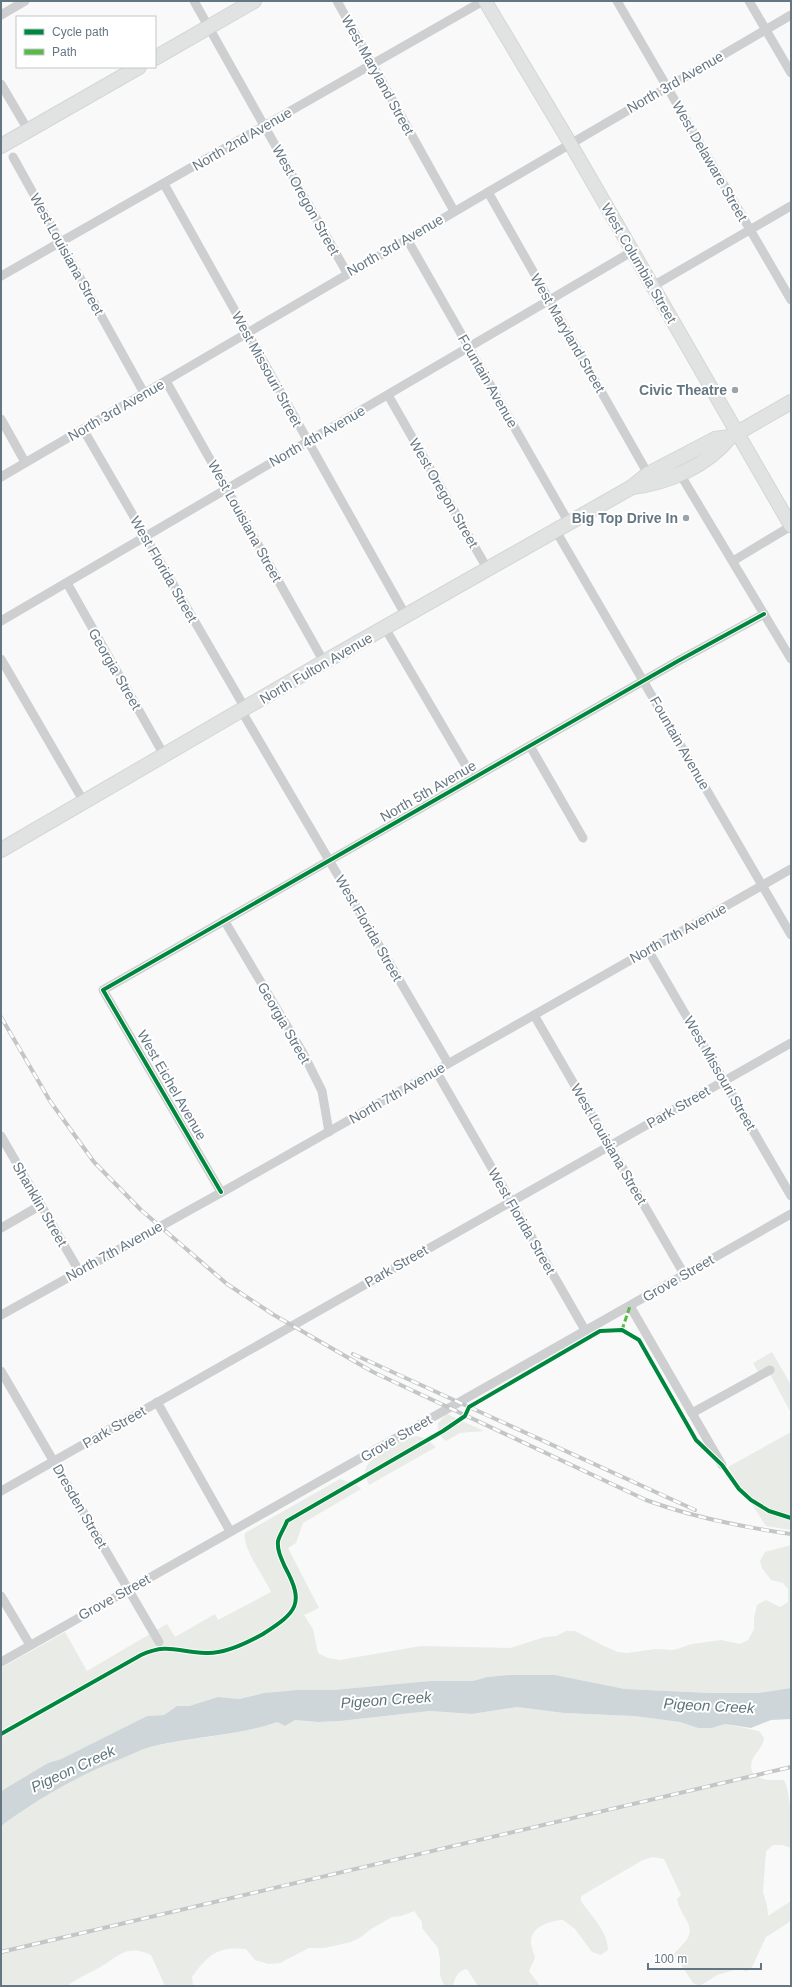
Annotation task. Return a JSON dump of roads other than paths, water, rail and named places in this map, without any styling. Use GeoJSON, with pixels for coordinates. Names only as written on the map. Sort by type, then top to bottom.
{"type":"FeatureCollection","features":[{"type":"Feature","properties":{"kind":"main road"},"geometry":{"type":"LineString","coordinates":[[156,57],[254,1]]}},
{"type":"Feature","properties":{"kind":"main road","name":"West Columbia Street"},"geometry":{"type":"LineString","coordinates":[[484,1],[633,251],[734,435],[791,526]]}},
{"type":"Feature","properties":{"kind":"main road"},"geometry":{"type":"LineString","coordinates":[[1,146],[137,68]]}},
{"type":"Feature","properties":{"kind":"main road","name":"North Fulton Avenue"},"geometry":{"type":"LineString","coordinates":[[632,487],[653,485],[680,474],[721,448],[734,435],[791,402]]}},
{"type":"Feature","properties":{"kind":"main road","name":"North Fulton Avenue"},"geometry":{"type":"LineString","coordinates":[[1,850],[324,662],[632,487],[648,474],[715,439],[734,435]]}},
{"type":"Feature","properties":{"kind":"street"},"geometry":{"type":"LineString","coordinates":[[1,15],[25,1]]}},
{"type":"Feature","properties":{"kind":"street","name":"West Oregon Street"},"geometry":{"type":"LineString","coordinates":[[194,1],[347,273]]}},
{"type":"Feature","properties":{"kind":"street","name":"West Maryland Street"},"geometry":{"type":"LineString","coordinates":[[337,1],[454,211]]}},
{"type":"Feature","properties":{"kind":"street","name":"North 2nd Avenue"},"geometry":{"type":"LineString","coordinates":[[1,276],[484,1]]}},
{"type":"Feature","properties":{"kind":"street","name":"West Delaware Street"},"geometry":{"type":"LineString","coordinates":[[617,1],[791,300]]}},
{"type":"Feature","properties":{"kind":"street"},"geometry":{"type":"LineString","coordinates":[[749,1],[791,73]]}},
{"type":"Feature","properties":{"kind":"street","name":"North 3rd Avenue"},"geometry":{"type":"LineString","coordinates":[[1,477],[347,273],[791,15]]}},
{"type":"Feature","properties":{"kind":"street"},"geometry":{"type":"LineString","coordinates":[[1,84],[28,130]]}},
{"type":"Feature","properties":{"kind":"street","name":"West Louisiana Street"},"geometry":{"type":"LineString","coordinates":[[13,157],[144,393]]}},
{"type":"Feature","properties":{"kind":"street","name":"West Missouri Street"},"geometry":{"type":"LineString","coordinates":[[164,184],[406,616]]}},
{"type":"Feature","properties":{"kind":"street","name":"West Maryland Street"},"geometry":{"type":"LineString","coordinates":[[488,192],[648,474]]}},
{"type":"Feature","properties":{"kind":"street"},"geometry":{"type":"LineString","coordinates":[[653,286],[791,206]]}},
{"type":"Feature","properties":{"kind":"street","name":"Fountain Avenue"},"geometry":{"type":"LineString","coordinates":[[407,239],[569,523]]}},
{"type":"Feature","properties":{"kind":"street","name":"North 4th Avenue"},"geometry":{"type":"LineString","coordinates":[[1,620],[633,251]]}},
{"type":"Feature","properties":{"kind":"street","name":"West Louisiana Street"},"geometry":{"type":"LineString","coordinates":[[166,381],[324,662]]}},
{"type":"Feature","properties":{"kind":"street","name":"West Oregon Street"},"geometry":{"type":"LineString","coordinates":[[388,395],[488,570]]}},
{"type":"Feature","properties":{"kind":"street"},"geometry":{"type":"LineString","coordinates":[[1,419],[25,462]]}},
{"type":"Feature","properties":{"kind":"street","name":"West Florida Street"},"geometry":{"type":"LineString","coordinates":[[83,429],[146,536],[329,860],[448,1064]]}},
{"type":"Feature","properties":{"kind":"street"},"geometry":{"type":"LineString","coordinates":[[680,474],[791,659]]}},
{"type":"Feature","properties":{"kind":"street"},"geometry":{"type":"LineString","coordinates":[[733,561],[791,526]]}},
{"type":"Feature","properties":{"kind":"street","name":"Fountain Avenue"},"geometry":{"type":"LineString","coordinates":[[556,531],[791,935]]}},
{"type":"Feature","properties":{"kind":"street","name":"Georgia Street"},"geometry":{"type":"LineString","coordinates":[[66,583],[164,755]]}},
{"type":"Feature","properties":{"kind":"street","name":"North 5th Avenue"},"geometry":{"type":"LineString","coordinates":[[103,990],[473,778],[764,614]]}},
{"type":"Feature","properties":{"kind":"street"},"geometry":{"type":"LineString","coordinates":[[385,628],[473,778]]}},
{"type":"Feature","properties":{"kind":"street"},"geometry":{"type":"LineString","coordinates":[[1,658],[84,802]]}},
{"type":"Feature","properties":{"kind":"street"},"geometry":{"type":"LineString","coordinates":[[530,746],[583,838]]}},
{"type":"Feature","properties":{"kind":"street","name":"North 7th Avenue"},"geometry":{"type":"LineString","coordinates":[[1,1315],[329,1132],[791,869]]}},
{"type":"Feature","properties":{"kind":"street","name":"Georgia Street"},"geometry":{"type":"LineString","coordinates":[[224,920],[303,1053],[322,1091],[329,1132]]}},
{"type":"Feature","properties":{"kind":"street","name":"West Missouri Street"},"geometry":{"type":"LineString","coordinates":[[648,950],[791,1196]]}},
{"type":"Feature","properties":{"kind":"street","name":"West Eichel Avenue"},"geometry":{"type":"LineString","coordinates":[[103,990],[221,1192]]}},
{"type":"Feature","properties":{"kind":"street","name":"West Louisiana Street"},"geometry":{"type":"LineString","coordinates":[[534,1015],[684,1274]]}},
{"type":"Feature","properties":{"kind":"street","name":"Park Street"},"geometry":{"type":"LineString","coordinates":[[1,1491],[791,1043]]}},
{"type":"Feature","properties":{"kind":"street","name":"West Florida Street"},"geometry":{"type":"LineString","coordinates":[[436,1071],[585,1330]]}},
{"type":"Feature","properties":{"kind":"street","name":"Shanklin Street"},"geometry":{"type":"LineString","coordinates":[[1,1136],[79,1271]]}},
{"type":"Feature","properties":{"kind":"street"},"geometry":{"type":"LineString","coordinates":[[1,1228],[41,1205]]}},
{"type":"Feature","properties":{"kind":"street","name":"Grove Street"},"geometry":{"type":"LineString","coordinates":[[1,1662],[791,1214]]}},
{"type":"Feature","properties":{"kind":"street"},"geometry":{"type":"LineString","coordinates":[[630,1306],[722,1464]]}},
{"type":"Feature","properties":{"kind":"street"},"geometry":{"type":"LineString","coordinates":[[692,1413],[770,1370]]}},
{"type":"Feature","properties":{"kind":"street","name":"Dresden Street"},"geometry":{"type":"LineString","coordinates":[[1,1371],[160,1642]]}},
{"type":"Feature","properties":{"kind":"street"},"geometry":{"type":"LineString","coordinates":[[157,1402],[230,1531]]}},
{"type":"Feature","properties":{"kind":"street"},"geometry":{"type":"LineString","coordinates":[[1,1596],[30,1645]]}},
{"type":"Feature","properties":{"kind":"water","name":"Pigeon Creek"},"geometry":{"type":"Polygon","coordinates":[[[508,1675],[555,1675],[625,1689],[711,1693],[758,1693],[791,1688],[791,1719],[771,1720],[751,1728],[725,1724],[712,1728],[698,1728],[680,1722],[634,1716],[564,1713],[517,1707],[472,1714],[430,1711],[340,1721],[318,1722],[295,1720],[285,1726],[277,1722],[262,1727],[169,1743],[142,1750],[91,1772],[60,1788],[1,1826],[1,1792],[3,1790],[48,1763],[61,1759],[147,1716],[164,1715],[177,1706],[189,1706],[218,1697],[239,1699],[264,1693],[296,1690],[333,1690],[430,1681],[473,1681],[487,1677],[508,1675]]]}},
{"type":"Feature","properties":{"kind":"railway"},"geometry":{"type":"LineString","coordinates":[[1,1017],[50,1101],[94,1162],[141,1210],[227,1284],[274,1315],[373,1372],[646,1500],[681,1512],[717,1521],[791,1534]]}},
{"type":"Feature","properties":{"kind":"railway"},"geometry":{"type":"LineString","coordinates":[[353,1354],[695,1510]]}},
{"type":"Feature","properties":{"kind":"railway"},"geometry":{"type":"LineString","coordinates":[[1,1952],[791,1767]]}},
{"type":"Feature","properties":{"kind":"place","name":"Civic Theatre"},"geometry":{"type":"Point","coordinates":[735,390]}},
{"type":"Feature","properties":{"kind":"place","name":"Big Top Drive In"},"geometry":{"type":"Point","coordinates":[686,518]}}]}
